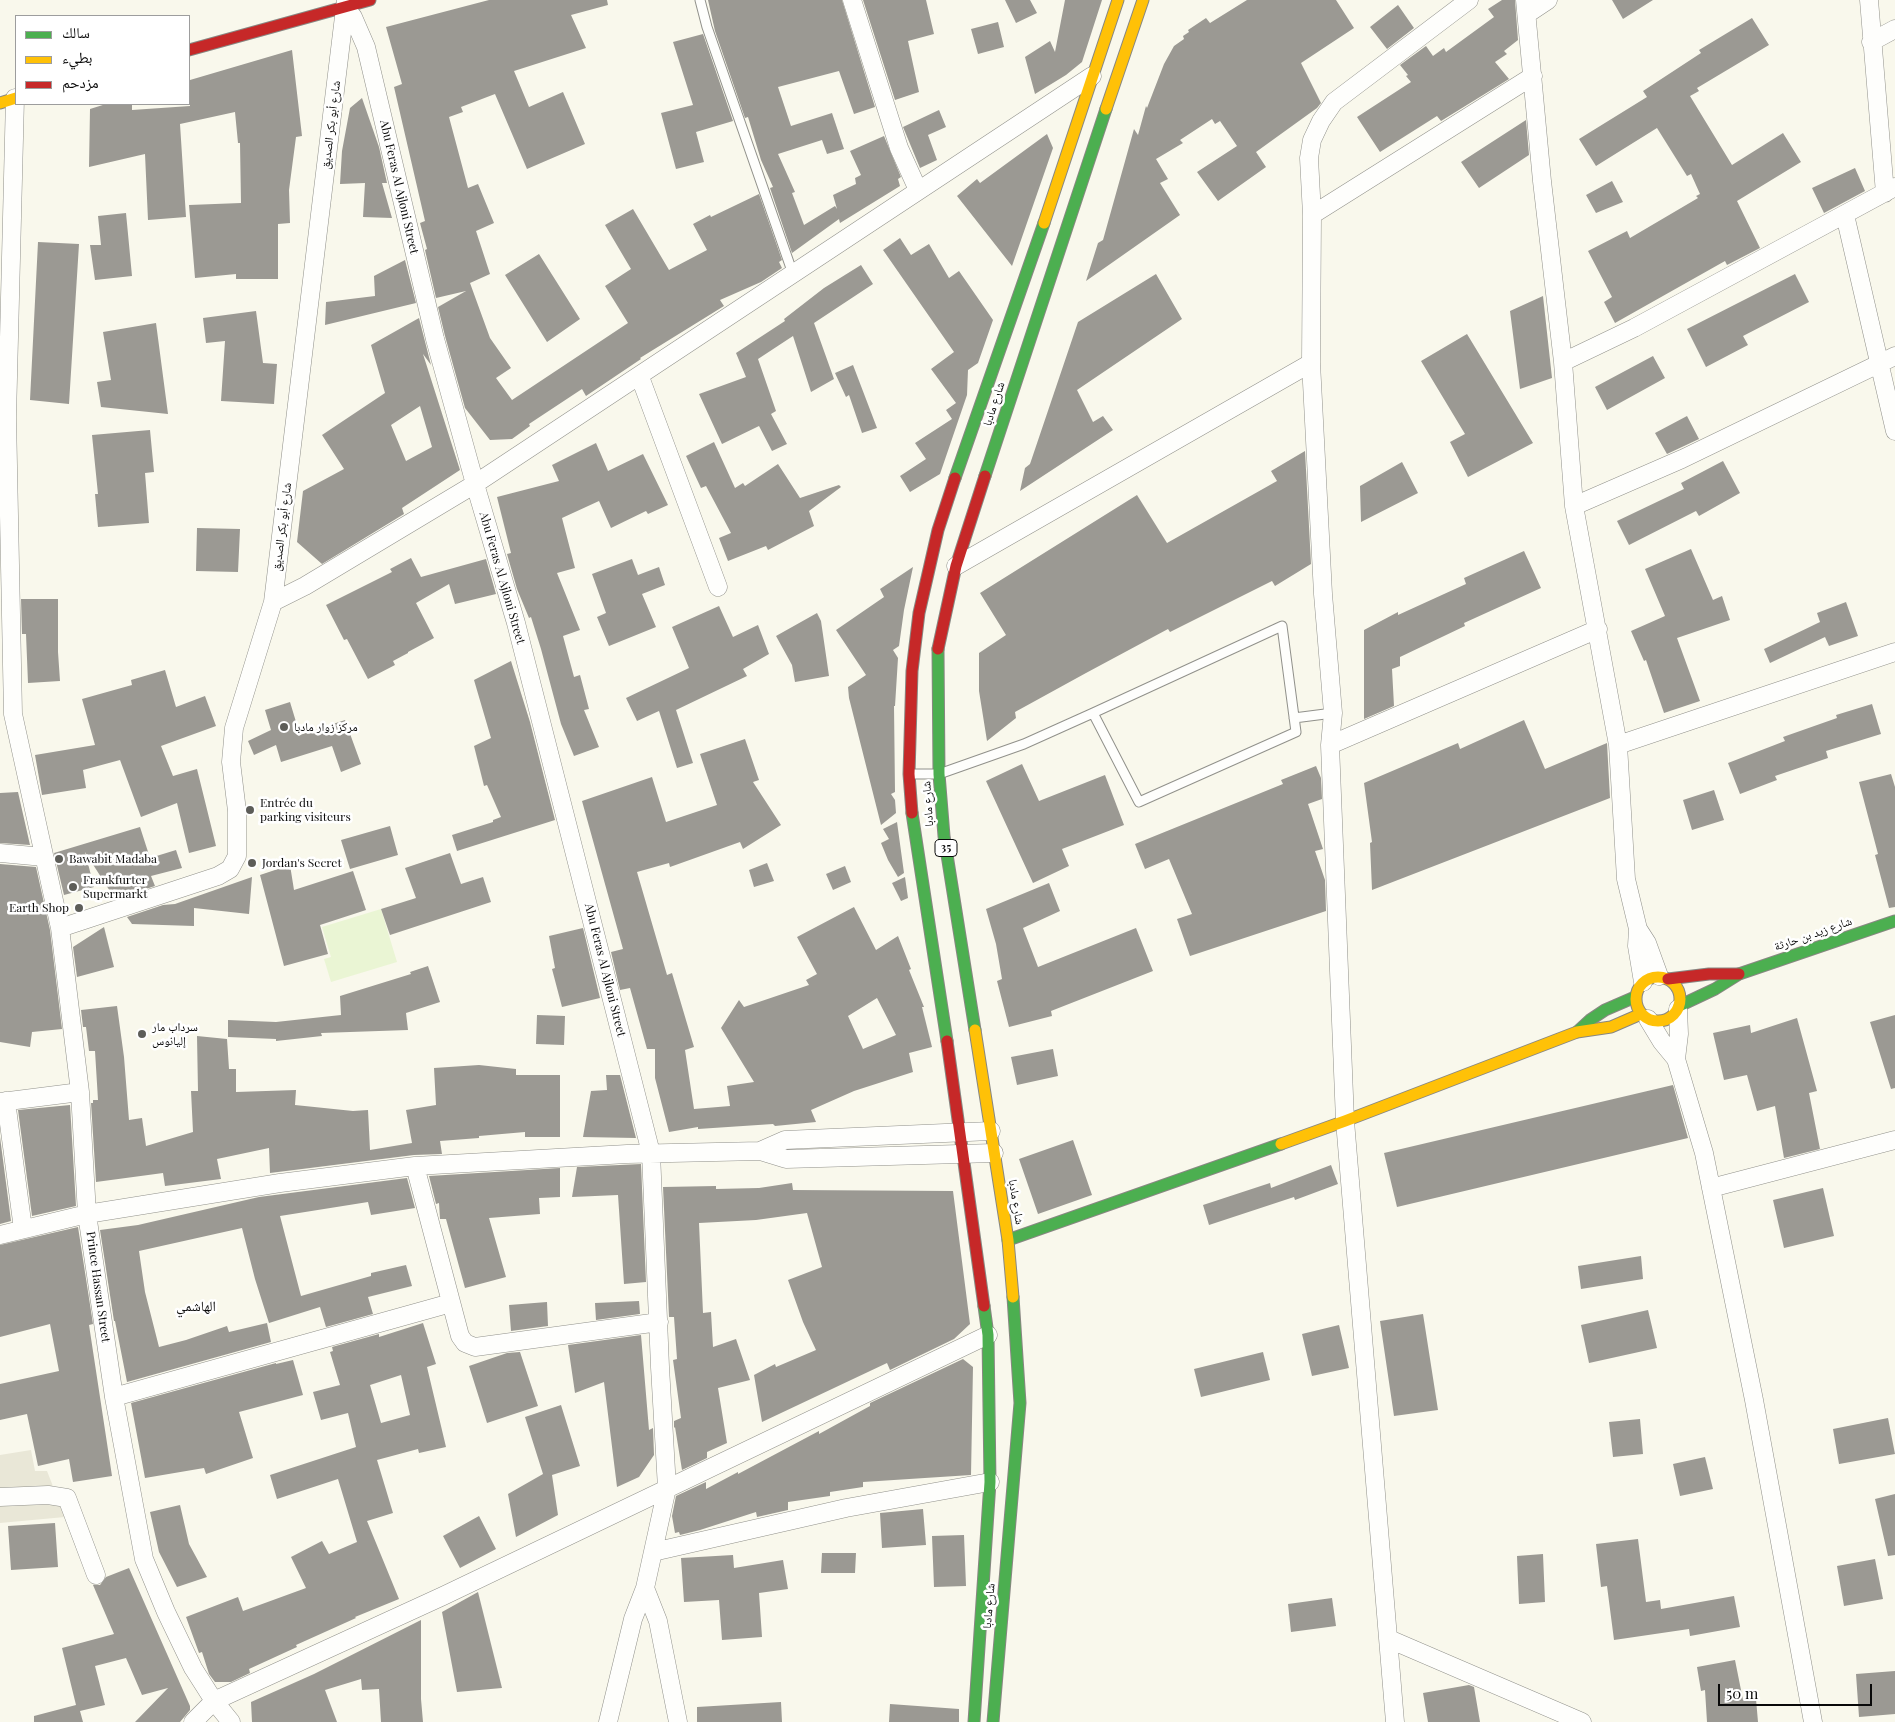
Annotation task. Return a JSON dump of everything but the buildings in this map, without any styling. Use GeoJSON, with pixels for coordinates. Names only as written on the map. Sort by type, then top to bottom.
{"type":"FeatureCollection","features":[{"type":"Feature","properties":{"kind":"main road"},"geometry":{"type":"LineString","coordinates":[[190,50],[345,4],[370,0]]}},
{"type":"Feature","properties":{"kind":"main road","name":"شارع مادبا"},"geometry":{"type":"LineString","coordinates":[[974,1722],[990,1482],[988,1335],[961,1134],[913,827],[909,774],[912,671],[918,613],[938,530],[1068,154],[1118,0]]}},
{"type":"Feature","properties":{"kind":"main road","name":"شارع مادبا"},"geometry":{"type":"LineString","coordinates":[[992,1722],[1020,1403],[1008,1240],[944,836],[940,774],[938,650],[956,566],[1143,0]]}},
{"type":"Feature","properties":{"kind":"main road","name":"شارع زيد بن حارثة"},"geometry":{"type":"LineString","coordinates":[[1678,1007],[1715,989],[1739,974],[1895,921]]}},
{"type":"Feature","properties":{"kind":"main road","name":"شارع زيد بن حارثة"},"geometry":{"type":"LineString","coordinates":[[1577,1032],[1590,1020],[1651,984],[1709,974],[1739,974]]}},
{"type":"Feature","properties":{"kind":"main road"},"geometry":{"type":"LineString","coordinates":[[1651,984],[1674,984],[1680,998],[1678,1007],[1672,1016],[1665,1020],[1656,1021],[1644,1016],[1636,1006],[1651,984]]}},
{"type":"Feature","properties":{"kind":"main road"},"geometry":{"type":"LineString","coordinates":[[1008,1240],[1345,1121],[1577,1032],[1611,1027],[1644,1016]]}},
{"type":"Feature","properties":{"kind":"street"},"geometry":{"type":"LineString","coordinates":[[852,0],[899,148],[918,190]]}},
{"type":"Feature","properties":{"kind":"street"},"geometry":{"type":"LineString","coordinates":[[1394,1722],[1389,1639],[1345,1121],[1330,745],[1333,713],[1323,594],[1311,363],[1312,216],[1309,158],[1312,140],[1321,121],[1334,102],[1469,0]]}},
{"type":"Feature","properties":{"kind":"street"},"geometry":{"type":"LineString","coordinates":[[1548,0],[1526,7],[1542,182],[1563,362],[1574,506],[1618,745],[1626,879],[1638,929],[1648,943],[1651,984]]}},
{"type":"Feature","properties":{"kind":"street"},"geometry":{"type":"LineString","coordinates":[[1563,362],[1634,328],[1890,190],[1871,42],[1869,0]]}},
{"type":"Feature","properties":{"kind":"street","name":"Abu Feras Al Ajloni Street"},"geometry":{"type":"LineString","coordinates":[[345,4],[362,34],[366,47],[435,339],[516,623],[652,1153],[660,1367],[667,1488],[645,1588],[633,1619],[608,1722]]}},
{"type":"Feature","properties":{"kind":"street","name":"شارع أبو بكر الصديق"},"geometry":{"type":"LineString","coordinates":[[60,928],[218,876],[230,869],[237,856],[238,843],[232,762],[234,728],[273,602],[345,4]]}},
{"type":"Feature","properties":{"kind":"street"},"geometry":{"type":"LineString","coordinates":[[1871,42],[1895,29]]}},
{"type":"Feature","properties":{"kind":"street"},"geometry":{"type":"LineString","coordinates":[[273,602],[305,586],[475,484],[640,377],[918,190],[1092,76]]}},
{"type":"Feature","properties":{"kind":"street"},"geometry":{"type":"LineString","coordinates":[[1312,216],[1533,76]]}},
{"type":"Feature","properties":{"kind":"street","name":"Prince Hassan Street"},"geometry":{"type":"LineString","coordinates":[[10,100],[3,417],[13,714],[60,928],[80,1092],[87,1214],[114,1397],[144,1559],[192,1668],[231,1722]]}},
{"type":"Feature","properties":{"kind":"street"},"geometry":{"type":"LineString","coordinates":[[1845,215],[1887,360],[1895,431]]}},
{"type":"Feature","properties":{"kind":"street"},"geometry":{"type":"LineString","coordinates":[[1574,506],[1682,459],[1887,360]]}},
{"type":"Feature","properties":{"kind":"street"},"geometry":{"type":"LineString","coordinates":[[956,566],[1311,363]]}},
{"type":"Feature","properties":{"kind":"street"},"geometry":{"type":"LineString","coordinates":[[640,377],[718,587]]}},
{"type":"Feature","properties":{"kind":"street"},"geometry":{"type":"LineString","coordinates":[[1330,745],[1598,629]]}},
{"type":"Feature","properties":{"kind":"street"},"geometry":{"type":"LineString","coordinates":[[1618,745],[1895,652]]}},
{"type":"Feature","properties":{"kind":"street"},"geometry":{"type":"LineString","coordinates":[[0,853],[44,856]]}},
{"type":"Feature","properties":{"kind":"street"},"geometry":{"type":"LineString","coordinates":[[1676,1059],[1679,1034],[1678,1007]]}},
{"type":"Feature","properties":{"kind":"street"},"geometry":{"type":"LineString","coordinates":[[1644,1016],[1676,1059],[1704,1153],[1754,1400],[1813,1722]]}},
{"type":"Feature","properties":{"kind":"street"},"geometry":{"type":"LineString","coordinates":[[23,1229],[3,1101],[80,1092]]}},
{"type":"Feature","properties":{"kind":"street"},"geometry":{"type":"LineString","coordinates":[[760,1151],[785,1140],[961,1134],[991,1131]]}},
{"type":"Feature","properties":{"kind":"street"},"geometry":{"type":"LineString","coordinates":[[1711,1188],[1895,1140]]}},
{"type":"Feature","properties":{"kind":"street"},"geometry":{"type":"LineString","coordinates":[[0,1235],[87,1214],[280,1183],[415,1166],[652,1153],[760,1151],[786,1159],[963,1156],[994,1153]]}},
{"type":"Feature","properties":{"kind":"street"},"geometry":{"type":"LineString","coordinates":[[415,1166],[460,1336],[465,1343],[470,1346],[659,1322]]}},
{"type":"Feature","properties":{"kind":"street"},"geometry":{"type":"LineString","coordinates":[[114,1397],[451,1303]]}},
{"type":"Feature","properties":{"kind":"street"},"geometry":{"type":"LineString","coordinates":[[194,1722],[214,1701],[434,1600],[988,1335]]}},
{"type":"Feature","properties":{"kind":"street"},"geometry":{"type":"LineString","coordinates":[[653,1552],[846,1508],[990,1482]]}},
{"type":"Feature","properties":{"kind":"street"},"geometry":{"type":"LineString","coordinates":[[0,1497],[48,1495],[67,1498],[96,1575]]}},
{"type":"Feature","properties":{"kind":"street"},"geometry":{"type":"LineString","coordinates":[[645,1588],[658,1621],[678,1722]]}},
{"type":"Feature","properties":{"kind":"street"},"geometry":{"type":"LineString","coordinates":[[1389,1639],[1582,1722]]}},
{"type":"Feature","properties":{"kind":"lane"},"geometry":{"type":"LineString","coordinates":[[700,0],[707,27],[793,274]]}},
{"type":"Feature","properties":{"kind":"lane"},"geometry":{"type":"LineString","coordinates":[[909,774],[940,774],[1024,744],[1282,626],[1296,732],[1139,802],[1093,713]]}},
{"type":"Feature","properties":{"kind":"lane"},"geometry":{"type":"LineString","coordinates":[[1294,718],[1333,713]]}},
{"type":"Feature","properties":{"kind":"green space"},"geometry":{"type":"Polygon","coordinates":[[[381,909],[397,962],[331,982],[324,959],[331,957],[322,927],[381,909]]]}},
{"type":"Feature","properties":{"kind":"shaded area"},"geometry":{"type":"Polygon","coordinates":[[[31,1450],[35,1471],[47,1471],[65,1517],[0,1523],[0,1455],[31,1450]]]}},
{"type":"Feature","properties":{"kind":"traffic: fast"},"geometry":{"type":"LineString","coordinates":[[985,476],[1106,109]]}},
{"type":"Feature","properties":{"kind":"traffic: fast"},"geometry":{"type":"LineString","coordinates":[[955,478],[1044,223]]}},
{"type":"Feature","properties":{"kind":"traffic: fast"},"geometry":{"type":"LineString","coordinates":[[938,649],[939,774],[944,836],[975,1030]]}},
{"type":"Feature","properties":{"kind":"traffic: fast"},"geometry":{"type":"LineString","coordinates":[[912,813],[947,1041]]}},
{"type":"Feature","properties":{"kind":"traffic: fast"},"geometry":{"type":"LineString","coordinates":[[1679,1006],[1715,989],[1739,974],[1895,921]]}},
{"type":"Feature","properties":{"kind":"traffic: fast"},"geometry":{"type":"LineString","coordinates":[[1577,1032],[1605,1010],[1635,997]]}},
{"type":"Feature","properties":{"kind":"traffic: fast"},"geometry":{"type":"LineString","coordinates":[[1008,1240],[1281,1144]]}},
{"type":"Feature","properties":{"kind":"traffic: fast"},"geometry":{"type":"LineString","coordinates":[[993,1722],[1020,1403],[1013,1297]]}},
{"type":"Feature","properties":{"kind":"traffic: fast"},"geometry":{"type":"LineString","coordinates":[[974,1722],[990,1482],[988,1335],[984,1306]]}},
{"type":"Feature","properties":{"kind":"traffic: slow"},"geometry":{"type":"LineString","coordinates":[[1044,223],[1118,0]]}},
{"type":"Feature","properties":{"kind":"traffic: slow"},"geometry":{"type":"LineString","coordinates":[[1106,109],[1143,0]]}},
{"type":"Feature","properties":{"kind":"traffic: slow"},"geometry":{"type":"LineString","coordinates":[[0,103],[15,98]]}},
{"type":"Feature","properties":{"kind":"traffic: slow"},"geometry":{"type":"LineString","coordinates":[[1654,977],[1662,977],[1674,983],[1680,999],[1674,1015],[1662,1021],[1654,1021],[1642,1015],[1636,1003],[1636,995],[1642,983],[1654,977]]}},
{"type":"Feature","properties":{"kind":"traffic: slow"},"geometry":{"type":"LineString","coordinates":[[1281,1144],[1577,1032],[1611,1027],[1641,1014]]}},
{"type":"Feature","properties":{"kind":"traffic: slow"},"geometry":{"type":"LineString","coordinates":[[975,1030],[1008,1240],[1013,1297]]}},
{"type":"Feature","properties":{"kind":"traffic: jam"},"geometry":{"type":"LineString","coordinates":[[190,50],[370,0]]}},
{"type":"Feature","properties":{"kind":"traffic: jam"},"geometry":{"type":"LineString","coordinates":[[938,649],[956,566],[985,476]]}},
{"type":"Feature","properties":{"kind":"traffic: jam"},"geometry":{"type":"LineString","coordinates":[[912,813],[909,774],[912,671],[919,613],[938,530],[955,478]]}},
{"type":"Feature","properties":{"kind":"traffic: jam"},"geometry":{"type":"LineString","coordinates":[[1668,979],[1709,974],[1739,974]]}},
{"type":"Feature","properties":{"kind":"traffic: jam"},"geometry":{"type":"LineString","coordinates":[[947,1041],[984,1306]]}},
{"type":"Feature","properties":{"kind":"place","name":"مركز زوار مادبا"},"geometry":{"type":"Point","coordinates":[284,727]}},
{"type":"Feature","properties":{"kind":"place","name":"Entrée du parking visiteurs"},"geometry":{"type":"Point","coordinates":[250,810]}},
{"type":"Feature","properties":{"kind":"place","name":"Bawabit Madaba"},"geometry":{"type":"Point","coordinates":[59,859]}},
{"type":"Feature","properties":{"kind":"place","name":"Jordan's Secret"},"geometry":{"type":"Point","coordinates":[252,863]}},
{"type":"Feature","properties":{"kind":"place","name":"Frankfurter Supermarkt"},"geometry":{"type":"Point","coordinates":[73,887]}},
{"type":"Feature","properties":{"kind":"place","name":"Earth Shop"},"geometry":{"type":"Point","coordinates":[79,908]}},
{"type":"Feature","properties":{"kind":"place","name":"سرداب مار إليانوس"},"geometry":{"type":"Point","coordinates":[142,1034]}},
{"type":"Feature","properties":{"kind":"district","name":"الهاشمي"},"geometry":{"type":"Point","coordinates":[196,1307]}}]}
